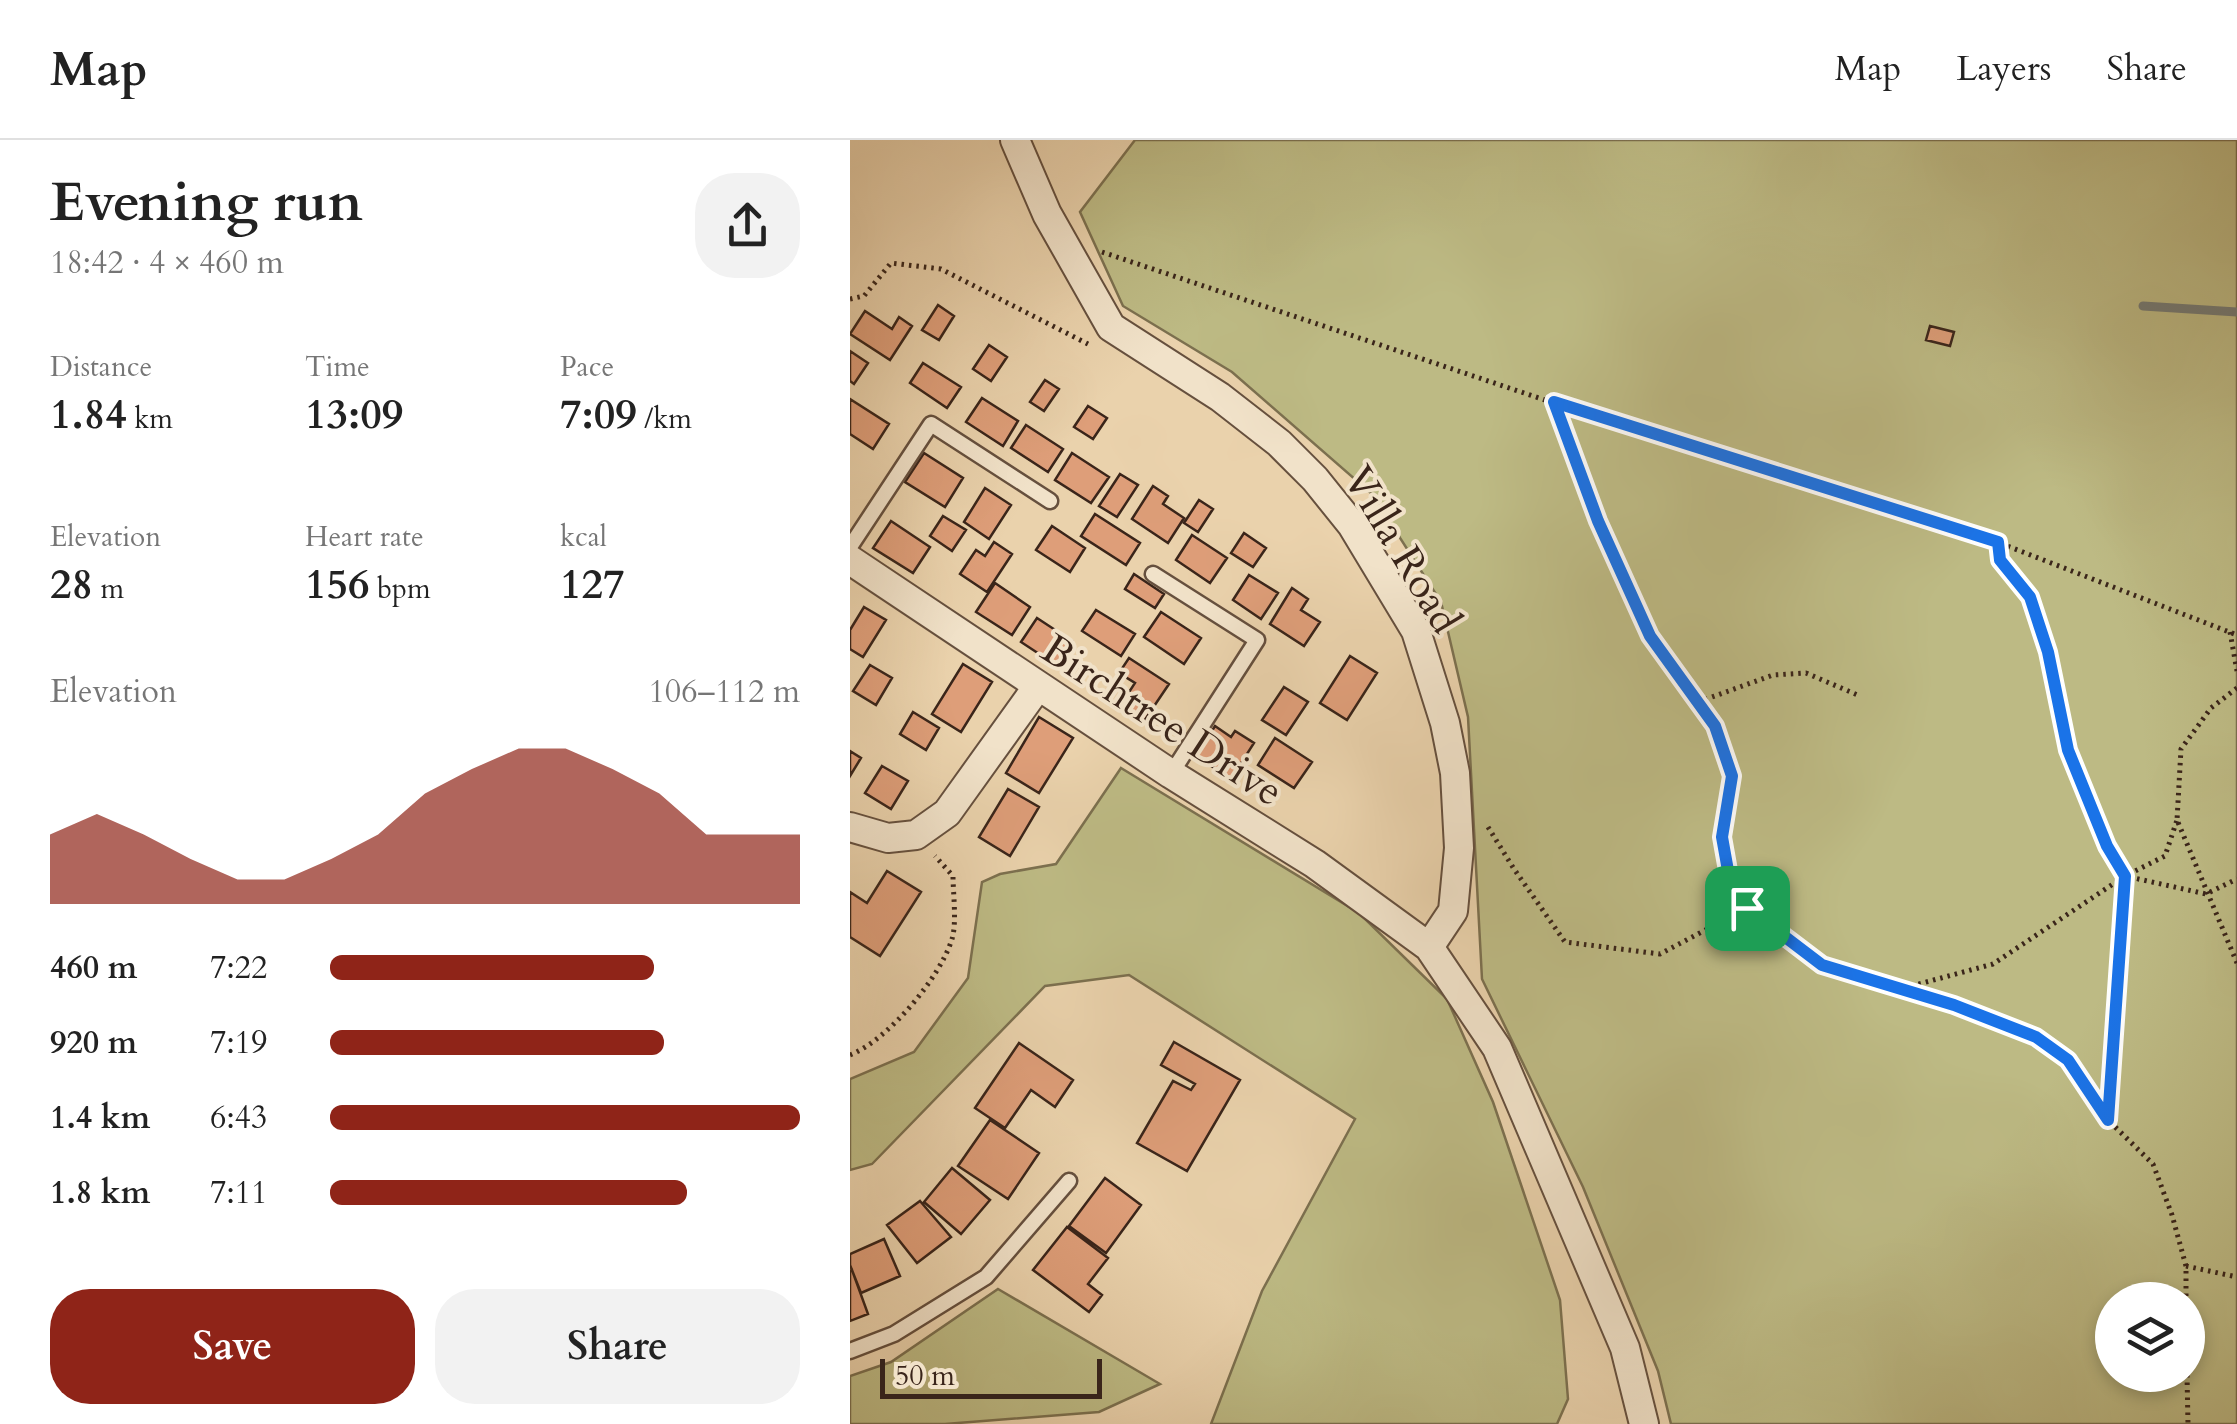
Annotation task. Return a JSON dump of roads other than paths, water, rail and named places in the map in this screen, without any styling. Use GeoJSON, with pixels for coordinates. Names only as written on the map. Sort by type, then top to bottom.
{"type":"FeatureCollection","features":[{"type":"Feature","properties":{"kind":"street","name":"Villa Road"},"geometry":{"type":"LineString","coordinates":[[1015,140],[1047,214],[1112,326],[1220,396],[1315,478],[1352,525],[1416,630],[1445,724],[1455,773],[1459,848],[1453,911],[1429,947]]}},
{"type":"Feature","properties":{"kind":"street","name":"Birchtree Drive"},"geometry":{"type":"LineString","coordinates":[[850,560],[1171,774],[1314,864],[1429,947]]}},
{"type":"Feature","properties":{"kind":"street"},"geometry":{"type":"LineString","coordinates":[[850,827],[888,838],[916,835],[947,813],[1038,686]]}},
{"type":"Feature","properties":{"kind":"street"},"geometry":{"type":"LineString","coordinates":[[1429,947],[1497,1048],[1625,1348],[1644,1424]]}},
{"type":"Feature","properties":{"kind":"lane"},"geometry":{"type":"LineString","coordinates":[[850,548],[930,424],[1050,502]]}},
{"type":"Feature","properties":{"kind":"lane"},"geometry":{"type":"LineString","coordinates":[[1153,574],[1256,640],[1171,774]]}},
{"type":"Feature","properties":{"kind":"lane"},"geometry":{"type":"LineString","coordinates":[[850,1350],[894,1334],[986,1277],[1069,1181]]}},
{"type":"Feature","properties":{"kind":"waterway"},"geometry":{"type":"LineString","coordinates":[[2143,306],[2237,312]]}}]}
